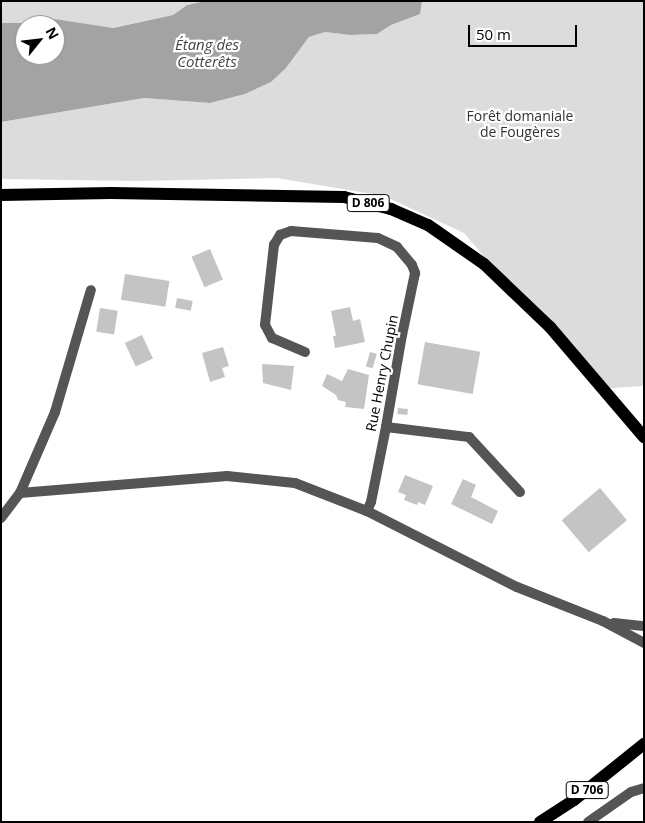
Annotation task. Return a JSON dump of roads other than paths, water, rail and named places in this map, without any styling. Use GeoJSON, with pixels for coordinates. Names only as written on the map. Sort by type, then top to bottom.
{"type":"FeatureCollection","features":[{"type":"Feature","properties":{"kind":"main road","name":"D 806"},"geometry":{"type":"LineString","coordinates":[[1,194],[111,193],[344,197],[390,208],[428,225],[484,264],[550,326],[644,437]]}},
{"type":"Feature","properties":{"kind":"main road","name":"D 706"},"geometry":{"type":"LineString","coordinates":[[630,754],[644,735]]}},
{"type":"Feature","properties":{"kind":"main road","name":"D 706"},"geometry":{"type":"LineString","coordinates":[[540,822],[574,800],[644,744]]}},
{"type":"Feature","properties":{"kind":"street","name":"Rue Henry Chupin"},"geometry":{"type":"LineString","coordinates":[[305,352],[272,338],[265,324],[274,244],[280,235],[291,231],[378,238],[397,247],[412,265],[415,274],[371,502],[367,511]]}},
{"type":"Feature","properties":{"kind":"street"},"geometry":{"type":"LineString","coordinates":[[1,518],[20,493],[55,412],[91,290]]}},
{"type":"Feature","properties":{"kind":"street"},"geometry":{"type":"LineString","coordinates":[[386,427],[468,437],[520,492]]}},
{"type":"Feature","properties":{"kind":"street"},"geometry":{"type":"LineString","coordinates":[[20,493],[227,476],[295,483],[367,511],[517,587],[603,621],[644,643]]}},
{"type":"Feature","properties":{"kind":"street"},"geometry":{"type":"LineString","coordinates":[[603,621],[644,626]]}},
{"type":"Feature","properties":{"kind":"street"},"geometry":{"type":"LineString","coordinates":[[588,822],[631,792],[644,788]]}},
{"type":"Feature","properties":{"kind":"water","name":"Étang des Cotterêts"},"geometry":{"type":"Polygon","coordinates":[[[205,1],[422,1],[420,14],[391,25],[377,34],[350,35],[325,32],[309,37],[286,68],[271,82],[245,94],[210,103],[144,98],[1,122],[1,23],[15,23],[15,65],[65,65],[65,21],[113,28],[173,15],[187,5],[205,1]]]}},
{"type":"Feature","properties":{"kind":"park label","name":"Forêt domaniale de Fougères"},"geometry":{"type":"Point","coordinates":[520,124]}}]}
